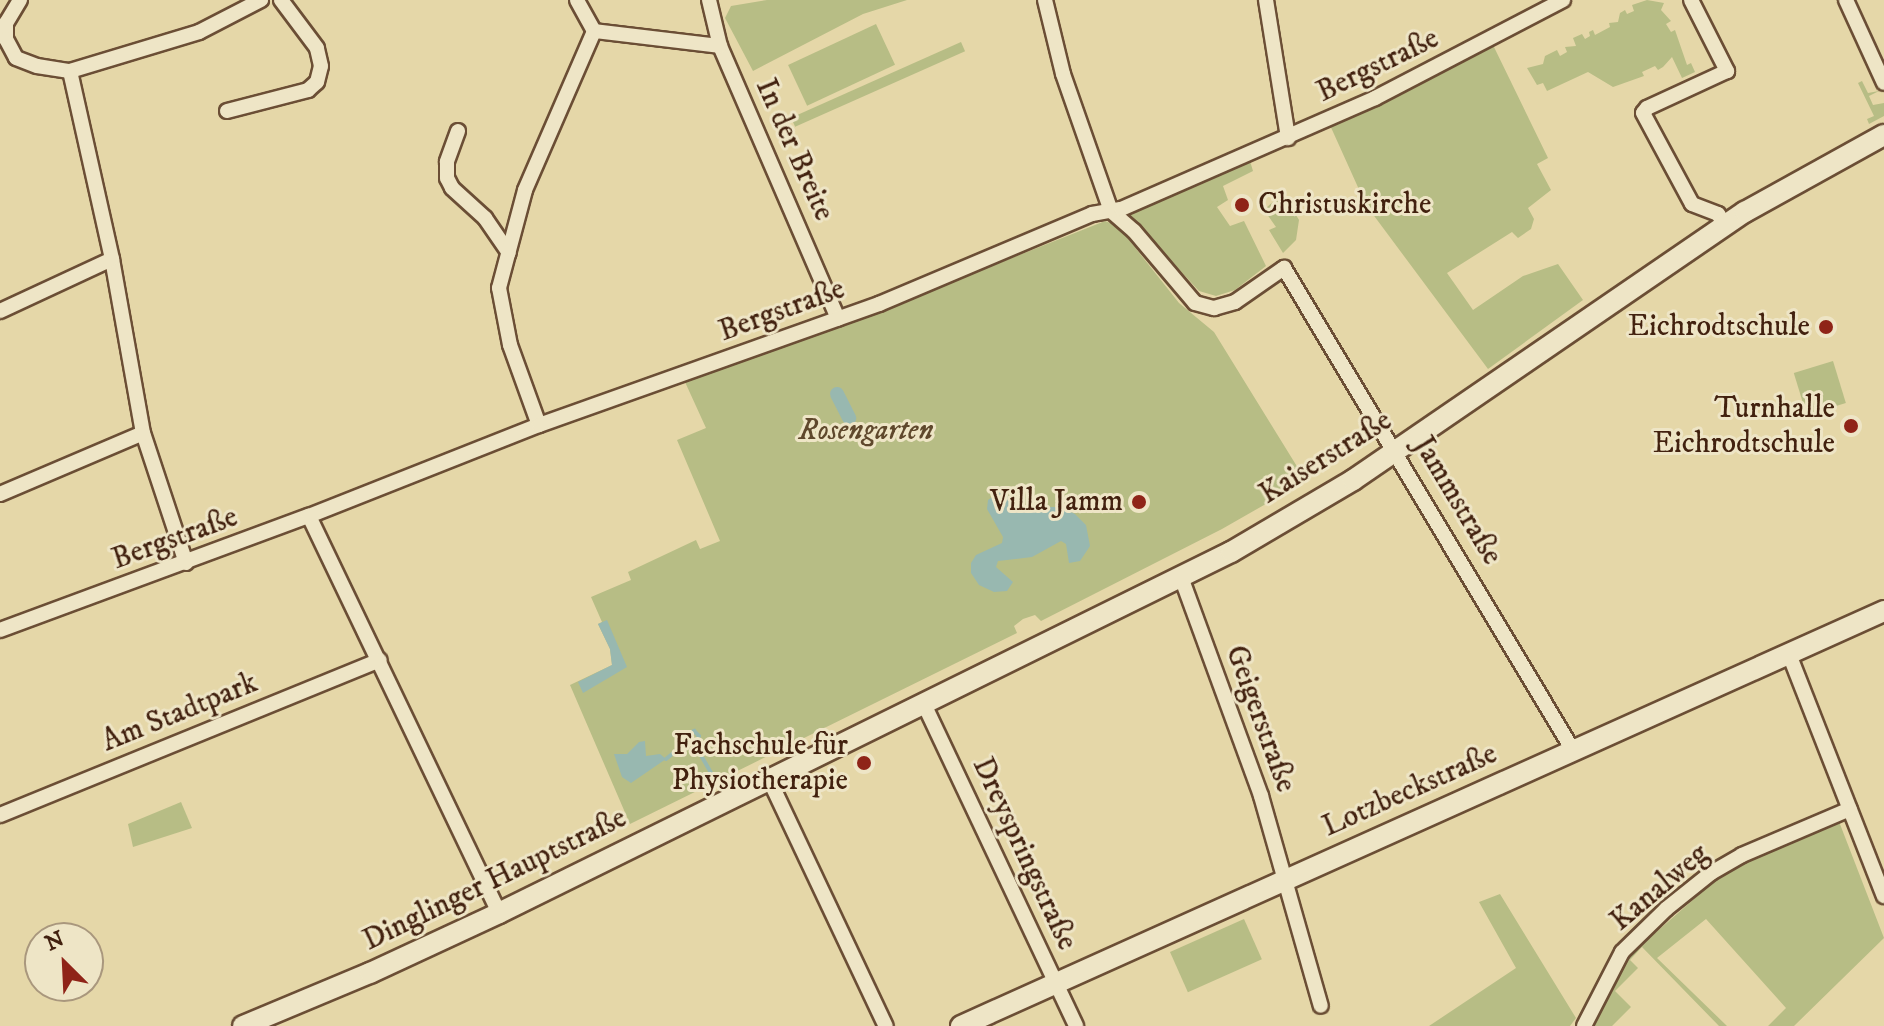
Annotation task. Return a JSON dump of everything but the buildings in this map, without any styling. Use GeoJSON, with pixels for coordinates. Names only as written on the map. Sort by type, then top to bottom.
{"type":"FeatureCollection","features":[{"type":"Feature","properties":{"kind":"street"},"geometry":{"type":"LineString","coordinates":[[20,0],[6,23],[6,39],[16,58],[37,66],[70,71],[199,32],[241,5],[261,0]]}},
{"type":"Feature","properties":{"kind":"street"},"geometry":{"type":"LineString","coordinates":[[227,111],[308,90],[317,82],[321,66],[317,48],[281,0]]}},
{"type":"Feature","properties":{"kind":"street"},"geometry":{"type":"LineString","coordinates":[[577,0],[594,31]]}},
{"type":"Feature","properties":{"kind":"street","name":"In der Breite"},"geometry":{"type":"LineString","coordinates":[[709,0],[720,46],[838,319]]}},
{"type":"Feature","properties":{"kind":"street"},"geometry":{"type":"LineString","coordinates":[[1045,0],[1063,74],[1111,211]]}},
{"type":"Feature","properties":{"kind":"street"},"geometry":{"type":"LineString","coordinates":[[1266,0],[1288,138]]}},
{"type":"Feature","properties":{"kind":"street","name":"Bergstraße"},"geometry":{"type":"LineString","coordinates":[[0,630],[186,563],[539,425],[838,319],[1092,214],[1111,211],[1288,138],[1474,49],[1563,0]]}},
{"type":"Feature","properties":{"kind":"street"},"geometry":{"type":"LineString","coordinates":[[1691,0],[1727,71],[1647,108],[1643,113],[1692,204],[1718,214],[1725,225]]}},
{"type":"Feature","properties":{"kind":"street"},"geometry":{"type":"LineString","coordinates":[[1846,0],[1884,83]]}},
{"type":"Feature","properties":{"kind":"street"},"geometry":{"type":"LineString","coordinates":[[594,31],[720,46]]}},
{"type":"Feature","properties":{"kind":"street"},"geometry":{"type":"LineString","coordinates":[[539,425],[510,345],[499,288],[525,190],[594,31]]}},
{"type":"Feature","properties":{"kind":"street"},"geometry":{"type":"LineString","coordinates":[[70,71],[112,259],[143,433],[186,563]]}},
{"type":"Feature","properties":{"kind":"street"},"geometry":{"type":"LineString","coordinates":[[458,131],[447,162],[447,178],[452,188],[485,218],[509,253]]}},
{"type":"Feature","properties":{"kind":"street","name":"Kaiserstraße"},"geometry":{"type":"LineString","coordinates":[[769,779],[1231,552],[1397,450],[1725,225],[1884,135]]}},
{"type":"Feature","properties":{"kind":"street","name":"Jammstraße"},"geometry":{"type":"LineString","coordinates":[[1111,211],[1134,231],[1195,303],[1214,308],[1235,302],[1284,268],[1397,450],[1574,752]]}},
{"type":"Feature","properties":{"kind":"street"},"geometry":{"type":"LineString","coordinates":[[0,311],[112,259]]}},
{"type":"Feature","properties":{"kind":"street"},"geometry":{"type":"LineString","coordinates":[[0,494],[143,433]]}},
{"type":"Feature","properties":{"kind":"street"},"geometry":{"type":"LineString","coordinates":[[309,516],[499,913]]}},
{"type":"Feature","properties":{"kind":"street","name":"Geigerstraße"},"geometry":{"type":"LineString","coordinates":[[1181,577],[1261,796],[1321,1006]]}},
{"type":"Feature","properties":{"kind":"street","name":"Lotzbeckstraße"},"geometry":{"type":"LineString","coordinates":[[961,1026],[1884,611]]}},
{"type":"Feature","properties":{"kind":"street"},"geometry":{"type":"LineString","coordinates":[[1789,654],[1884,896]]}},
{"type":"Feature","properties":{"kind":"street","name":"Am Stadtpark"},"geometry":{"type":"LineString","coordinates":[[0,815],[380,660]]}},
{"type":"Feature","properties":{"kind":"street","name":"Dreyspringstraße"},"geometry":{"type":"LineString","coordinates":[[924,704],[1076,1026]]}},
{"type":"Feature","properties":{"kind":"street"},"geometry":{"type":"LineString","coordinates":[[769,779],[886,1026]]}},
{"type":"Feature","properties":{"kind":"street","name":"Dinglinger Hauptstraße"},"geometry":{"type":"LineString","coordinates":[[243,1026],[370,973],[499,913],[769,779]]}},
{"type":"Feature","properties":{"kind":"street","name":"Kanalweg"},"geometry":{"type":"LineString","coordinates":[[1584,1026],[1622,952],[1666,909],[1711,873],[1742,855],[1850,809]]}},
{"type":"Feature","properties":{"kind":"green space"},"geometry":{"type":"Polygon","coordinates":[[[767,0],[907,0],[863,14],[753,71],[725,18],[731,6],[767,0]]]}},
{"type":"Feature","properties":{"kind":"green space"},"geometry":{"type":"Polygon","coordinates":[[[1647,0],[1664,3],[1661,10],[1671,21],[1666,24],[1671,32],[1675,30],[1687,65],[1691,63],[1695,72],[1682,78],[1672,57],[1658,70],[1655,66],[1642,72],[1644,76],[1613,87],[1588,72],[1547,91],[1543,83],[1537,85],[1527,68],[1543,64],[1545,56],[1557,50],[1560,56],[1567,52],[1565,47],[1576,46],[1573,38],[1582,34],[1585,39],[1593,30],[1595,35],[1610,27],[1609,23],[1618,22],[1620,13],[1634,11],[1632,5],[1647,0]]]}},
{"type":"Feature","properties":{"kind":"green space"},"geometry":{"type":"Polygon","coordinates":[[[876,24],[895,65],[807,106],[788,65],[876,24]]]}},
{"type":"Feature","properties":{"kind":"green space"},"geometry":{"type":"Polygon","coordinates":[[[961,42],[965,51],[795,127],[791,118],[961,42]]]}},
{"type":"Feature","properties":{"kind":"green space"},"geometry":{"type":"Polygon","coordinates":[[[1493,45],[1548,158],[1537,164],[1551,190],[1528,208],[1534,219],[1531,229],[1518,238],[1512,232],[1447,273],[1473,310],[1523,276],[1558,264],[1583,300],[1488,369],[1366,205],[1329,123],[1493,45]]]}},
{"type":"Feature","properties":{"kind":"green space"},"geometry":{"type":"Polygon","coordinates":[[[1862,81],[1868,93],[1879,91],[1869,96],[1873,105],[1884,103],[1884,116],[1869,124],[1867,119],[1874,116],[1858,83],[1862,81]]]}},
{"type":"Feature","properties":{"kind":"green space"},"geometry":{"type":"Polygon","coordinates":[[[1250,161],[1253,171],[1223,186],[1228,200],[1217,207],[1230,226],[1244,221],[1266,266],[1235,290],[1216,296],[1199,291],[1128,214],[1250,161]]]}},
{"type":"Feature","properties":{"kind":"green space"},"geometry":{"type":"Polygon","coordinates":[[[1277,198],[1283,208],[1290,205],[1299,220],[1296,240],[1283,253],[1269,230],[1276,227],[1264,210],[1277,198]]]}},
{"type":"Feature","properties":{"kind":"green space","name":"Rosengarten"},"geometry":{"type":"Polygon","coordinates":[[[1105,221],[1118,226],[1179,303],[1214,332],[1306,481],[1222,529],[1041,621],[1035,615],[1023,619],[1014,626],[1017,633],[630,824],[570,685],[612,665],[610,649],[598,624],[602,622],[591,597],[631,580],[628,572],[696,540],[700,549],[720,541],[677,440],[706,428],[685,382],[881,310],[1105,221]]]}},
{"type":"Feature","properties":{"kind":"green space"},"geometry":{"type":"Polygon","coordinates":[[[1833,361],[1846,403],[1807,415],[1794,373],[1833,361]]]}},
{"type":"Feature","properties":{"kind":"green space"},"geometry":{"type":"Polygon","coordinates":[[[181,802],[192,828],[133,847],[128,824],[181,802]]]}},
{"type":"Feature","properties":{"kind":"green space"},"geometry":{"type":"Polygon","coordinates":[[[1838,819],[1884,938],[1794,1026],[1768,1026],[1786,1008],[1706,919],[1657,958],[1727,1026],[1719,1026],[1642,947],[1630,960],[1638,968],[1615,991],[1631,1007],[1612,1026],[1594,1026],[1629,956],[1726,871],[1746,857],[1838,819]]]}},
{"type":"Feature","properties":{"kind":"green space"},"geometry":{"type":"Polygon","coordinates":[[[1500,894],[1576,1018],[1570,1026],[1429,1026],[1516,968],[1479,902],[1500,894]]]}},
{"type":"Feature","properties":{"kind":"green space"},"geometry":{"type":"Polygon","coordinates":[[[1244,919],[1262,959],[1188,992],[1170,952],[1244,919]]]}},
{"type":"Feature","properties":{"kind":"water"},"geometry":{"type":"Polygon","coordinates":[[[999,492],[1029,507],[1061,507],[1075,514],[1086,525],[1090,546],[1080,561],[1069,563],[1066,544],[1061,541],[1032,557],[998,561],[996,567],[1013,582],[1007,591],[994,592],[979,585],[971,573],[971,563],[976,555],[1002,543],[1003,537],[987,509],[988,500],[999,492]]]}},
{"type":"Feature","properties":{"kind":"water"},"geometry":{"type":"Polygon","coordinates":[[[607,620],[627,667],[583,693],[578,682],[612,665],[610,649],[598,624],[607,620]]]}},
{"type":"Feature","properties":{"kind":"water"},"geometry":{"type":"Polygon","coordinates":[[[645,741],[646,756],[660,754],[666,759],[631,783],[622,777],[614,754],[627,754],[639,742],[645,741]]]}},
{"type":"Feature","properties":{"kind":"waterway"},"geometry":{"type":"LineString","coordinates":[[837,394],[849,418]]}},
{"type":"Feature","properties":{"kind":"waterway"},"geometry":{"type":"LineString","coordinates":[[666,759],[676,751],[683,737],[694,731],[699,736],[695,745],[713,776]]}},
{"type":"Feature","properties":{"kind":"place","name":"Christuskirche"},"geometry":{"type":"Point","coordinates":[1242,205]}},
{"type":"Feature","properties":{"kind":"place","name":"Eichrodtschule"},"geometry":{"type":"Point","coordinates":[1826,327]}},
{"type":"Feature","properties":{"kind":"place","name":"Turnhalle Eichrodtschule"},"geometry":{"type":"Point","coordinates":[1851,426]}},
{"type":"Feature","properties":{"kind":"place","name":"Villa Jamm"},"geometry":{"type":"Point","coordinates":[1139,502]}},
{"type":"Feature","properties":{"kind":"place","name":"Fachschule für Physiotherapie"},"geometry":{"type":"Point","coordinates":[864,763]}}]}
